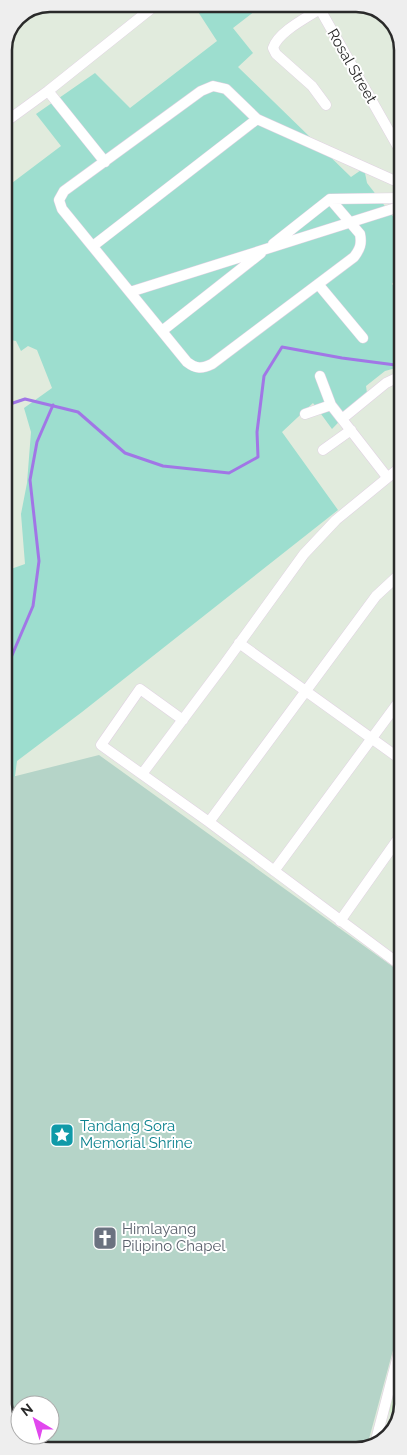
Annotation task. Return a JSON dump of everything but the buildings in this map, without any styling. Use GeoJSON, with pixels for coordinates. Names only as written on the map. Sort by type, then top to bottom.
{"type":"FeatureCollection","features":[{"type":"Feature","properties":{"kind":"street"},"geometry":{"type":"LineString","coordinates":[[12,117],[147,12]]}},
{"type":"Feature","properties":{"kind":"street"},"geometry":{"type":"LineString","coordinates":[[310,13],[281,36],[273,48],[276,54],[312,86],[326,104]]}},
{"type":"Feature","properties":{"kind":"street","name":"Rosal Street"},"geometry":{"type":"LineString","coordinates":[[321,13],[394,140]]}},
{"type":"Feature","properties":{"kind":"street"},"geometry":{"type":"LineString","coordinates":[[330,198],[360,234],[359,250],[354,257],[205,368],[198,368],[187,362],[62,209],[59,200],[64,191],[213,86],[226,90],[257,119],[394,180]]}},
{"type":"Feature","properties":{"kind":"street"},"geometry":{"type":"LineString","coordinates":[[48,91],[104,162]]}},
{"type":"Feature","properties":{"kind":"street"},"geometry":{"type":"LineString","coordinates":[[93,246],[257,119]]}},
{"type":"Feature","properties":{"kind":"street"},"geometry":{"type":"LineString","coordinates":[[162,331],[330,198],[394,198]]}},
{"type":"Feature","properties":{"kind":"street"},"geometry":{"type":"LineString","coordinates":[[130,292],[394,209]]}},
{"type":"Feature","properties":{"kind":"street"},"geometry":{"type":"LineString","coordinates":[[318,284],[363,338]]}},
{"type":"Feature","properties":{"kind":"street"},"geometry":{"type":"LineString","coordinates":[[320,376],[331,405],[385,479]]}},
{"type":"Feature","properties":{"kind":"street"},"geometry":{"type":"LineString","coordinates":[[342,419],[386,383],[394,379]]}},
{"type":"Feature","properties":{"kind":"street"},"geometry":{"type":"LineString","coordinates":[[305,414],[331,405]]}},
{"type":"Feature","properties":{"kind":"street"},"geometry":{"type":"LineString","coordinates":[[323,450],[351,430]]}},
{"type":"Feature","properties":{"kind":"street"},"geometry":{"type":"LineString","coordinates":[[142,774],[289,573],[320,536],[394,472]]}},
{"type":"Feature","properties":{"kind":"street"},"geometry":{"type":"LineString","coordinates":[[209,822],[376,596],[394,579]]}},
{"type":"Feature","properties":{"kind":"street"},"geometry":{"type":"LineString","coordinates":[[240,642],[394,754]]}},
{"type":"Feature","properties":{"kind":"street"},"geometry":{"type":"LineString","coordinates":[[183,720],[140,689],[101,745],[209,822],[394,960]]}},
{"type":"Feature","properties":{"kind":"street"},"geometry":{"type":"LineString","coordinates":[[274,871],[394,708]]}},
{"type":"Feature","properties":{"kind":"street"},"geometry":{"type":"LineString","coordinates":[[340,921],[394,845]]}},
{"type":"Feature","properties":{"kind":"street"},"geometry":{"type":"LineString","coordinates":[[378,1436],[394,1372]]}},
{"type":"Feature","properties":{"kind":"shaded area"},"geometry":{"type":"Polygon","coordinates":[[[198,12],[253,13],[233,28],[253,53],[238,67],[351,177],[364,168],[367,183],[394,218],[394,281],[392,284],[394,286],[394,368],[385,371],[366,386],[367,393],[332,429],[313,403],[282,432],[338,510],[17,761],[15,776],[32,778],[12,800],[12,569],[25,564],[21,514],[27,483],[31,432],[24,408],[52,388],[37,350],[28,346],[21,351],[16,341],[12,340],[12,183],[61,146],[36,114],[95,73],[130,108],[217,41],[198,12]]]}},
{"type":"Feature","properties":{"kind":"shaded area"},"geometry":{"type":"Polygon","coordinates":[[[99,755],[394,968],[394,1346],[369,1441],[60,1442],[60,1395],[12,1395],[12,777],[99,755]]]}},
{"type":"Feature","properties":{"kind":"shaded area"},"geometry":{"type":"Polygon","coordinates":[[[394,1391],[394,1412],[388,1412],[394,1391]]]}},
{"type":"Feature","properties":{"kind":"waterway"},"geometry":{"type":"LineString","coordinates":[[12,403],[25,399],[78,412],[125,453],[163,466],[229,473],[258,457],[257,432],[264,376],[282,347],[394,365]]}},
{"type":"Feature","properties":{"kind":"waterway"},"geometry":{"type":"LineString","coordinates":[[12,655],[33,606],[39,561],[30,480],[37,442],[53,405]]}},
{"type":"Feature","properties":{"kind":"place","name":"Tandang Sora Memorial Shrine"},"geometry":{"type":"Point","coordinates":[62,1135]}},
{"type":"Feature","properties":{"kind":"place","name":"Himlayang Pilipino Chapel"},"geometry":{"type":"Point","coordinates":[105,1238]}}]}
